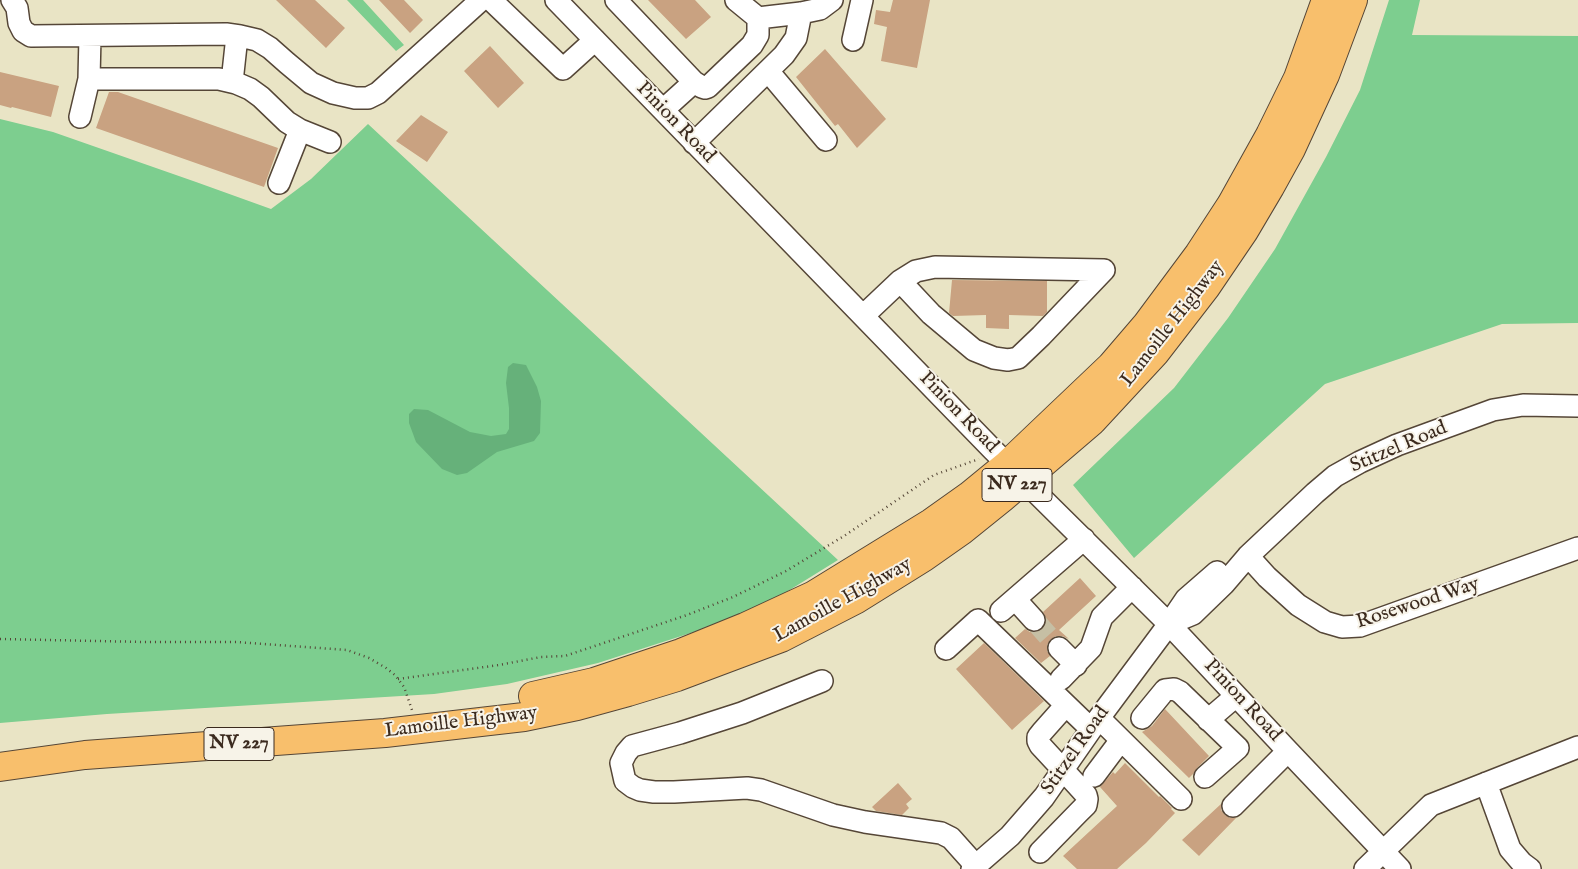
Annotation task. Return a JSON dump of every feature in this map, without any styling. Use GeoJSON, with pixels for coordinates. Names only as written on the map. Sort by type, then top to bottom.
{"type":"FeatureCollection","features":[{"type":"Feature","properties":{"kind":"main road","name":"Lamoille Highway"},"geometry":{"type":"LineString","coordinates":[[0,767],[85,755],[385,733],[524,717],[577,706],[677,677],[781,638],[855,600],[924,557],[961,531],[1147,324],[1199,254],[1231,205],[1270,135],[1298,78],[1326,0]]}},
{"type":"Feature","properties":{"kind":"main road","name":"Lamoille Highway"},"geometry":{"type":"LineString","coordinates":[[0,750],[81,738],[413,713],[488,705],[594,682],[681,653],[745,627],[814,595],[889,550],[969,496],[1016,472],[1092,421],[1155,353],[1206,287],[1238,239],[1291,150],[1325,75],[1353,0]]}},
{"type":"Feature","properties":{"kind":"street"},"geometry":{"type":"LineString","coordinates":[[12,0],[17,8],[19,23],[23,31],[31,36],[211,34],[237,36],[257,40],[270,48],[311,83],[333,93],[355,98],[368,98],[378,93],[481,0]]}},
{"type":"Feature","properties":{"kind":"street"},"geometry":{"type":"LineString","coordinates":[[491,0],[563,69],[594,40]]}},
{"type":"Feature","properties":{"kind":"street","name":"Pinion Road"},"geometry":{"type":"LineString","coordinates":[[556,0],[1016,472],[1170,624],[1400,869]]}},
{"type":"Feature","properties":{"kind":"street"},"geometry":{"type":"LineString","coordinates":[[616,0],[694,82],[702,87],[708,87],[752,46],[758,35],[758,18]]}},
{"type":"Feature","properties":{"kind":"street"},"geometry":{"type":"LineString","coordinates":[[736,0],[758,18]]}},
{"type":"Feature","properties":{"kind":"street"},"geometry":{"type":"LineString","coordinates":[[758,18],[799,6],[820,9],[832,0]]}},
{"type":"Feature","properties":{"kind":"street"},"geometry":{"type":"LineString","coordinates":[[853,40],[862,0]]}},
{"type":"Feature","properties":{"kind":"street"},"geometry":{"type":"LineString","coordinates":[[694,143],[784,55],[796,38],[799,6]]}},
{"type":"Feature","properties":{"kind":"street"},"geometry":{"type":"LineString","coordinates":[[80,117],[89,79],[90,36]]}},
{"type":"Feature","properties":{"kind":"street"},"geometry":{"type":"LineString","coordinates":[[232,82],[237,36]]}},
{"type":"Feature","properties":{"kind":"street"},"geometry":{"type":"LineString","coordinates":[[768,72],[826,140]]}},
{"type":"Feature","properties":{"kind":"street"},"geometry":{"type":"LineString","coordinates":[[89,79],[219,79],[232,82],[250,88],[288,122],[300,130],[330,142]]}},
{"type":"Feature","properties":{"kind":"street"},"geometry":{"type":"LineString","coordinates":[[663,110],[694,82]]}},
{"type":"Feature","properties":{"kind":"street"},"geometry":{"type":"LineString","coordinates":[[279,183],[300,130]]}},
{"type":"Feature","properties":{"kind":"street"},"geometry":{"type":"LineString","coordinates":[[863,316],[900,281],[916,271],[935,267],[1104,270],[1024,353],[1018,358],[1008,360],[994,358],[974,350],[931,314],[900,281]]}},
{"type":"Feature","properties":{"kind":"street","name":"Stitzel Road"},"geometry":{"type":"LineString","coordinates":[[974,868],[1010,836],[1044,797],[1095,723],[1170,624],[1186,599],[1218,572],[1248,556],[1335,476],[1397,445],[1493,410],[1523,405],[1578,406]]}},
{"type":"Feature","properties":{"kind":"street"},"geometry":{"type":"LineString","coordinates":[[1034,620],[1008,605],[1084,539]]}},
{"type":"Feature","properties":{"kind":"street","name":"Rosewood Way"},"geometry":{"type":"LineString","coordinates":[[1248,556],[1267,578],[1298,605],[1325,622],[1342,627],[1360,626],[1578,548]]}},
{"type":"Feature","properties":{"kind":"street"},"geometry":{"type":"LineString","coordinates":[[1059,648],[1068,672],[1091,648],[1102,617],[1132,587]]}},
{"type":"Feature","properties":{"kind":"street"},"geometry":{"type":"LineString","coordinates":[[946,649],[978,620],[1066,705],[1121,740],[1181,799]]}},
{"type":"Feature","properties":{"kind":"street"},"geometry":{"type":"LineString","coordinates":[[822,680],[742,713],[632,746],[621,763],[625,780],[632,787],[654,792],[747,788],[761,790],[833,815],[865,822],[941,833],[951,838],[974,868]]}},
{"type":"Feature","properties":{"kind":"street"},"geometry":{"type":"LineString","coordinates":[[1142,718],[1165,690],[1180,692],[1238,748],[1205,777]]}},
{"type":"Feature","properties":{"kind":"street"},"geometry":{"type":"LineString","coordinates":[[1208,720],[1236,696]]}},
{"type":"Feature","properties":{"kind":"street"},"geometry":{"type":"LineString","coordinates":[[1040,852],[1086,805],[1086,796],[1040,745],[1038,737],[1066,705]]}},
{"type":"Feature","properties":{"kind":"street"},"geometry":{"type":"LineString","coordinates":[[1094,776],[1121,740]]}},
{"type":"Feature","properties":{"kind":"street"},"geometry":{"type":"LineString","coordinates":[[1365,869],[1431,805],[1578,747]]}},
{"type":"Feature","properties":{"kind":"street"},"geometry":{"type":"LineString","coordinates":[[1233,806],[1288,751]]}},
{"type":"Feature","properties":{"kind":"street"},"geometry":{"type":"LineString","coordinates":[[1486,783],[1510,849],[1530,869]]}},
{"type":"Feature","properties":{"kind":"path"},"geometry":{"type":"LineString","coordinates":[[398,679],[570,654],[667,623],[733,597],[806,561],[934,475],[979,460]]}},
{"type":"Feature","properties":{"kind":"path"},"geometry":{"type":"LineString","coordinates":[[0,639],[236,642],[347,650],[378,663],[398,679],[404,686],[413,713]]}},
{"type":"Feature","properties":{"kind":"green space"},"geometry":{"type":"Polygon","coordinates":[[[347,0],[363,0],[404,45],[396,51],[347,0]]]}},
{"type":"Feature","properties":{"kind":"green space"},"geometry":{"type":"Polygon","coordinates":[[[1389,0],[1420,0],[1412,35],[1578,36],[1578,323],[1502,324],[1325,384],[1134,558],[1073,485],[1174,388],[1228,318],[1275,249],[1326,157],[1360,90],[1389,0]]]}},
{"type":"Feature","properties":{"kind":"green space"},"geometry":{"type":"Polygon","coordinates":[[[0,119],[53,132],[271,209],[311,179],[368,124],[838,560],[767,604],[703,629],[598,663],[507,684],[434,694],[107,714],[0,723],[0,119]]]}},
{"type":"Feature","properties":{"kind":"green space"},"geometry":{"type":"Polygon","coordinates":[[[513,363],[526,365],[537,387],[541,401],[540,433],[534,441],[497,452],[467,473],[457,475],[442,469],[416,442],[409,423],[409,414],[414,409],[428,410],[470,432],[491,436],[506,434],[509,429],[509,408],[506,383],[508,367],[513,363]]]}},
{"type":"Feature","properties":{"kind":"building"},"geometry":{"type":"Polygon","coordinates":[[[276,0],[315,0],[345,28],[326,48],[276,0]]]}},
{"type":"Feature","properties":{"kind":"building"},"geometry":{"type":"Polygon","coordinates":[[[379,0],[404,0],[423,20],[410,33],[379,0]]]}},
{"type":"Feature","properties":{"kind":"building"},"geometry":{"type":"Polygon","coordinates":[[[648,0],[695,0],[711,17],[686,39],[648,0]]]}},
{"type":"Feature","properties":{"kind":"building"},"geometry":{"type":"Polygon","coordinates":[[[893,0],[930,0],[917,68],[881,61],[887,27],[874,24],[876,10],[890,12],[893,0]]]}},
{"type":"Feature","properties":{"kind":"building"},"geometry":{"type":"Polygon","coordinates":[[[490,46],[524,83],[498,108],[464,71],[490,46]]]}},
{"type":"Feature","properties":{"kind":"building"},"geometry":{"type":"Polygon","coordinates":[[[825,49],[886,119],[857,148],[838,124],[835,126],[796,77],[825,49]]]}},
{"type":"Feature","properties":{"kind":"building"},"geometry":{"type":"Polygon","coordinates":[[[0,72],[59,86],[51,117],[0,105],[0,72]]]}},
{"type":"Feature","properties":{"kind":"building"},"geometry":{"type":"Polygon","coordinates":[[[109,92],[118,92],[278,148],[264,187],[96,128],[109,92]]]}},
{"type":"Feature","properties":{"kind":"building"},"geometry":{"type":"Polygon","coordinates":[[[421,115],[448,132],[427,162],[396,141],[421,115]]]}},
{"type":"Feature","properties":{"kind":"building"},"geometry":{"type":"Polygon","coordinates":[[[952,280],[1047,281],[1047,312],[1043,316],[1009,315],[1009,329],[986,328],[986,315],[953,316],[949,313],[952,280]]]}},
{"type":"Feature","properties":{"kind":"building"},"geometry":{"type":"Polygon","coordinates":[[[1080,578],[1096,596],[1059,630],[1069,639],[1056,636],[1050,640],[1047,645],[1047,651],[1050,656],[1041,663],[1015,638],[1025,629],[1030,632],[1036,632],[1043,629],[1046,618],[1043,612],[1080,578]]]}},
{"type":"Feature","properties":{"kind":"building"},"geometry":{"type":"Polygon","coordinates":[[[984,643],[1044,701],[1012,730],[956,669],[984,643]]]}},
{"type":"Feature","properties":{"kind":"building"},"geometry":{"type":"Polygon","coordinates":[[[1165,709],[1209,756],[1189,778],[1142,732],[1152,726],[1165,709]]]}},
{"type":"Feature","properties":{"kind":"building"},"geometry":{"type":"Polygon","coordinates":[[[1125,763],[1175,813],[1117,869],[1077,869],[1063,856],[1117,806],[1100,787],[1113,772],[1115,774],[1125,763]]]}},
{"type":"Feature","properties":{"kind":"building"},"geometry":{"type":"Polygon","coordinates":[[[898,783],[912,799],[906,804],[909,808],[902,815],[876,811],[872,807],[898,783]]]}},
{"type":"Feature","properties":{"kind":"building"},"geometry":{"type":"Polygon","coordinates":[[[1221,804],[1221,810],[1225,815],[1230,818],[1236,818],[1199,856],[1182,840],[1221,804]]]}},
{"type":"Feature","properties":{"kind":"tunnel"},"geometry":{"type":"LineString","coordinates":[[1034,620],[1059,648]]}}]}
